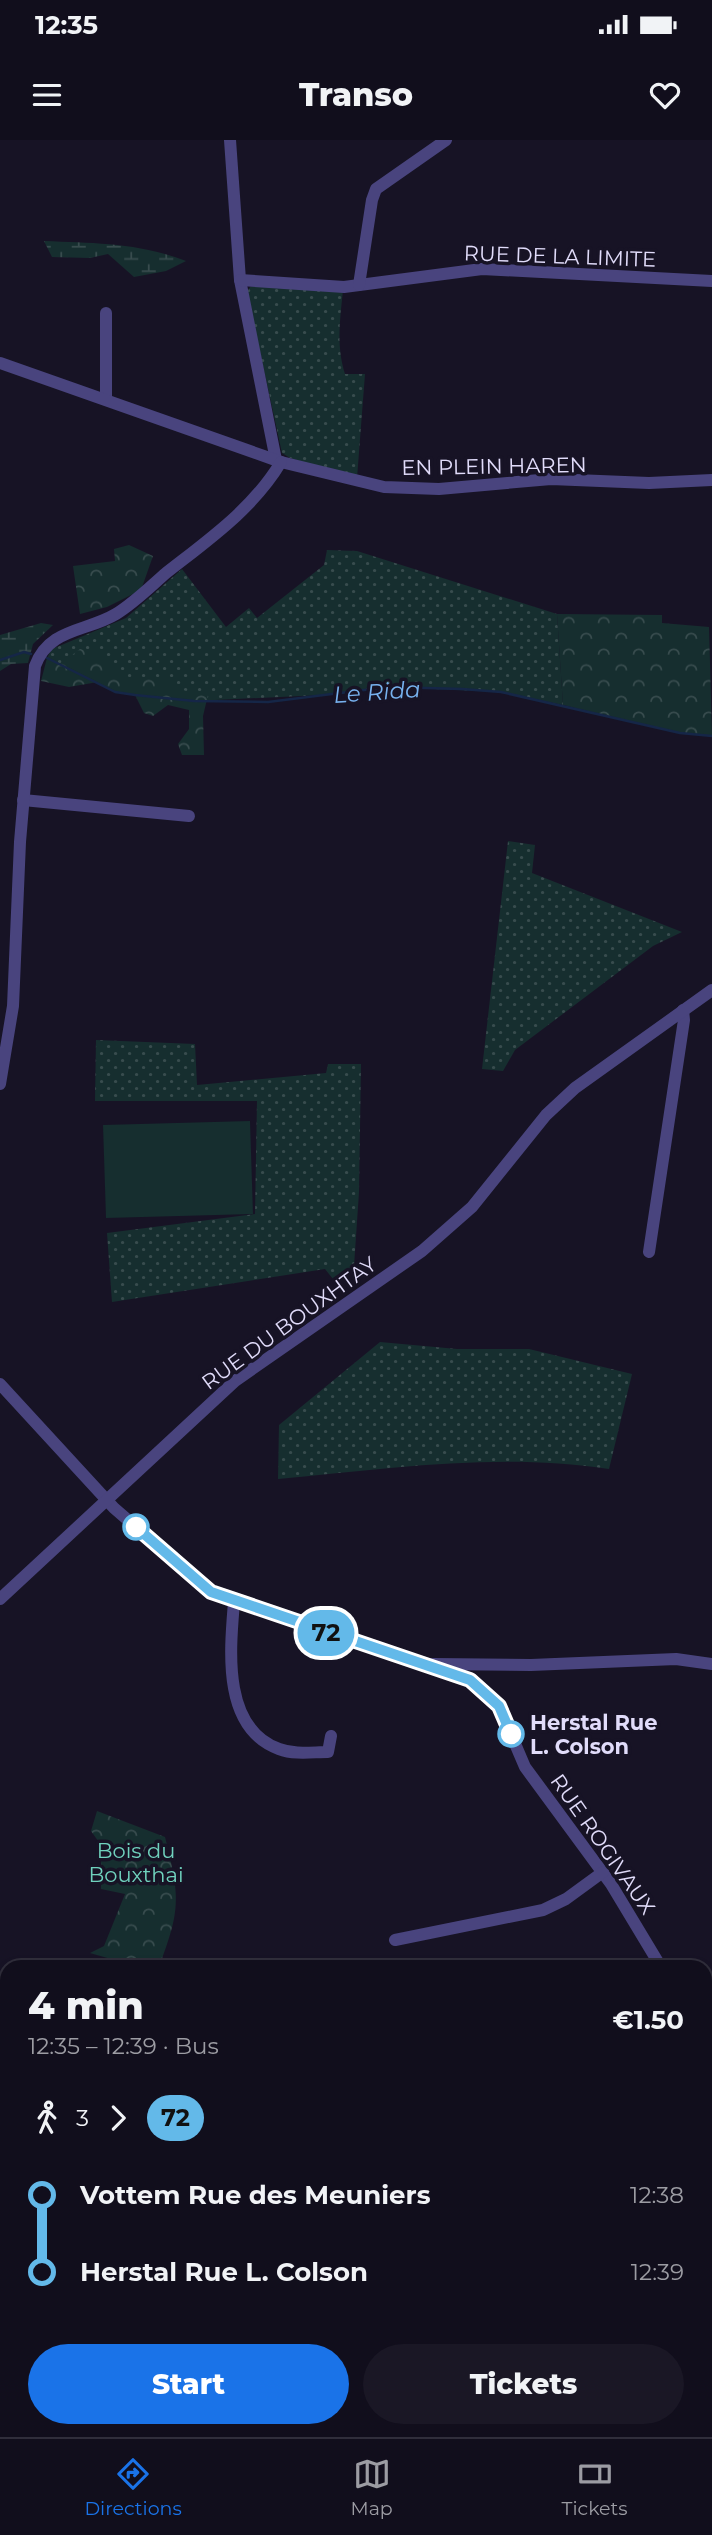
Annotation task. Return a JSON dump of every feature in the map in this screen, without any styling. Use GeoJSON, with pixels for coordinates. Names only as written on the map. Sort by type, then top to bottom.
{"type":"FeatureCollection","features":[{"type":"Feature","properties":{"kind":"street"},"geometry":{"type":"LineString","coordinates":[[0,1084],[35,666],[39,654],[56,638],[123,608],[218,532],[260,494],[278,461],[240,280],[230,140]]}},
{"type":"Feature","properties":{"kind":"street"},"geometry":{"type":"LineString","coordinates":[[359,285],[376,189],[446,140]]}},
{"type":"Feature","properties":{"kind":"street","name":"RUE DE LA LIMITE"},"geometry":{"type":"LineString","coordinates":[[240,280],[359,285],[480,270],[712,281]]}},
{"type":"Feature","properties":{"kind":"street"},"geometry":{"type":"LineString","coordinates":[[106,313],[106,398]]}},
{"type":"Feature","properties":{"kind":"street","name":"EN PLEIN HAREN"},"geometry":{"type":"LineString","coordinates":[[0,362],[278,461],[384,487],[439,489],[551,479],[649,483],[712,480]]}},
{"type":"Feature","properties":{"kind":"street"},"geometry":{"type":"LineString","coordinates":[[23,800],[189,816]]}},
{"type":"Feature","properties":{"kind":"street","name":"RUE DU BOUXHTAY"},"geometry":{"type":"LineString","coordinates":[[0,1599],[234,1381],[422,1251],[481,1199],[546,1115],[575,1088],[712,990]]}},
{"type":"Feature","properties":{"kind":"street"},"geometry":{"type":"LineString","coordinates":[[649,1252],[684,1020],[683,1010]]}},
{"type":"Feature","properties":{"kind":"street","name":"RUE ROGIVAUX"},"geometry":{"type":"LineString","coordinates":[[0,1384],[106,1500],[211,1592],[470,1680],[499,1706],[525,1767],[603,1872],[657,1960]]}},
{"type":"Feature","properties":{"kind":"street"},"geometry":{"type":"LineString","coordinates":[[234,1602],[232,1650],[235,1694],[243,1720],[256,1736],[279,1749],[297,1753],[329,1757],[331,1736]]}},
{"type":"Feature","properties":{"kind":"street"},"geometry":{"type":"LineString","coordinates":[[426,1665],[477,1662],[531,1665],[676,1658],[712,1664]]}},
{"type":"Feature","properties":{"kind":"street"},"geometry":{"type":"LineString","coordinates":[[470,1680],[469,1673],[477,1662]]}},
{"type":"Feature","properties":{"kind":"street"},"geometry":{"type":"LineString","coordinates":[[395,1940],[543,1910],[566,1899],[603,1872]]}},
{"type":"Feature","properties":{"kind":"green space"},"geometry":{"type":"Polygon","coordinates":[[[44,241],[134,247],[186,261],[166,271],[134,277],[108,254],[90,258],[52,257],[44,241]]]}},
{"type":"Feature","properties":{"kind":"green space"},"geometry":{"type":"Polygon","coordinates":[[[258,285],[343,290],[340,322],[342,363],[345,374],[365,374],[357,478],[290,458],[282,453],[247,292],[250,287],[258,285]]]}},
{"type":"Feature","properties":{"kind":"green space"},"geometry":{"type":"Polygon","coordinates":[[[129,545],[153,556],[141,590],[107,607],[80,614],[73,566],[115,561],[114,549],[129,545]]]}},
{"type":"Feature","properties":{"kind":"green space"},"geometry":{"type":"Polygon","coordinates":[[[327,550],[357,551],[557,614],[563,705],[501,692],[388,687],[343,694],[194,701],[115,692],[47,658],[52,649],[126,618],[182,569],[226,627],[249,608],[257,618],[324,565],[327,550]]]}},
{"type":"Feature","properties":{"kind":"green space"},"geometry":{"type":"Polygon","coordinates":[[[557,614],[662,615],[662,623],[709,627],[712,736],[679,733],[563,705],[557,614]]]}},
{"type":"Feature","properties":{"kind":"green space"},"geometry":{"type":"Polygon","coordinates":[[[41,623],[53,625],[33,644],[28,663],[11,664],[0,671],[0,635],[41,623]]]}},
{"type":"Feature","properties":{"kind":"green space"},"geometry":{"type":"Polygon","coordinates":[[[80,649],[99,652],[125,681],[134,676],[177,682],[176,689],[208,695],[203,716],[204,755],[182,755],[178,744],[189,729],[189,710],[168,705],[153,716],[144,713],[135,695],[115,692],[98,682],[69,687],[41,681],[47,658],[60,664],[80,649]]]}},
{"type":"Feature","properties":{"kind":"green space"},"geometry":{"type":"Polygon","coordinates":[[[508,841],[535,845],[532,873],[682,932],[653,946],[515,1050],[503,1071],[482,1069],[508,841]]]}},
{"type":"Feature","properties":{"kind":"green space"},"geometry":{"type":"Polygon","coordinates":[[[96,1040],[195,1044],[197,1085],[326,1073],[328,1064],[361,1064],[359,1192],[354,1266],[337,1284],[325,1269],[112,1302],[107,1233],[255,1214],[257,1101],[95,1101],[96,1040]]]}},
{"type":"Feature","properties":{"kind":"green space"},"geometry":{"type":"Polygon","coordinates":[[[250,1121],[253,1214],[106,1218],[103,1125],[250,1121]]]}},
{"type":"Feature","properties":{"kind":"green space"},"geometry":{"type":"Polygon","coordinates":[[[380,1342],[457,1349],[529,1349],[632,1374],[609,1469],[568,1464],[485,1462],[278,1479],[279,1425],[380,1342]]]}},
{"type":"Feature","properties":{"kind":"green space","name":"Bois du Bouxthai"},"geometry":{"type":"Polygon","coordinates":[[[97,1811],[165,1837],[176,1903],[175,1916],[161,1960],[114,1960],[90,1953],[104,1946],[125,1894],[101,1889],[101,1845],[91,1831],[97,1811]]]}},
{"type":"Feature","properties":{"kind":"waterway","name":"Le Rida"},"geometry":{"type":"LineString","coordinates":[[0,660],[24,652],[31,654]]}},
{"type":"Feature","properties":{"kind":"waterway","name":"Le Rida"},"geometry":{"type":"LineString","coordinates":[[47,658],[115,692],[135,695],[194,701],[268,702],[388,687],[462,689],[501,692],[680,733],[712,736]]}},
{"type":"Feature","properties":{"kind":"bus line","name":"72"},"geometry":{"type":"LineString","coordinates":[[136,1527],[211,1592],[275,1616],[470,1680],[490,1695],[499,1706],[511,1734]]}},
{"type":"Feature","properties":{"kind":"place","name":"Herstal Rue L. Colson"},"geometry":{"type":"Point","coordinates":[511,1734]}}]}
